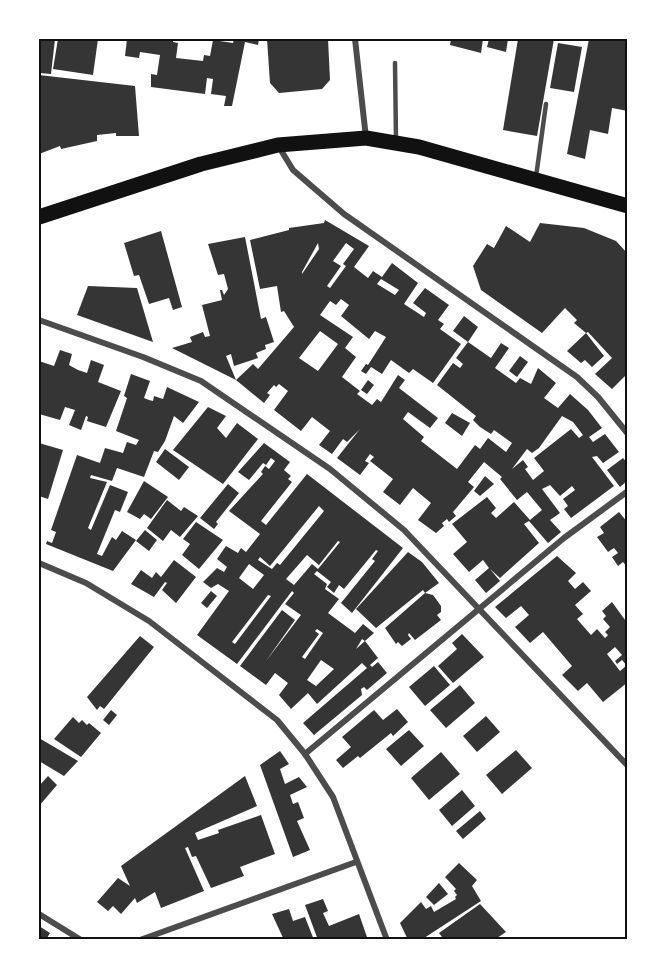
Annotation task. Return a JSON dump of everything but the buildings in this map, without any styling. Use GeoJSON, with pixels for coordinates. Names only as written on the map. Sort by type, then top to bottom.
{"type":"FeatureCollection","features":[{"type":"Feature","properties":{"kind":"main road"},"geometry":{"type":"LineString","coordinates":[[39,217],[201,164],[278,146],[366,138],[478,162],[628,206]]}},
{"type":"Feature","properties":{"kind":"street"},"geometry":{"type":"LineString","coordinates":[[355,39],[366,138]]}},
{"type":"Feature","properties":{"kind":"street"},"geometry":{"type":"LineString","coordinates":[[278,146],[293,170],[344,214],[577,377],[598,397],[628,434]]}},
{"type":"Feature","properties":{"kind":"street"},"geometry":{"type":"LineString","coordinates":[[39,320],[143,357],[201,381],[277,430],[330,469],[404,530],[628,766]]}},
{"type":"Feature","properties":{"kind":"street"},"geometry":{"type":"LineString","coordinates":[[304,754],[564,538],[628,491]]}},
{"type":"Feature","properties":{"kind":"street"},"geometry":{"type":"LineString","coordinates":[[39,563],[86,583],[149,621],[277,720],[304,754],[333,797],[387,940]]}},
{"type":"Feature","properties":{"kind":"street"},"geometry":{"type":"LineString","coordinates":[[140,940],[356,862]]}},
{"type":"Feature","properties":{"kind":"street"},"geometry":{"type":"LineString","coordinates":[[39,914],[81,940]]}},
{"type":"Feature","properties":{"kind":"lane"},"geometry":{"type":"LineString","coordinates":[[395,63],[396,143]]}},
{"type":"Feature","properties":{"kind":"lane"},"geometry":{"type":"LineString","coordinates":[[536,180],[546,104]]}}]}
